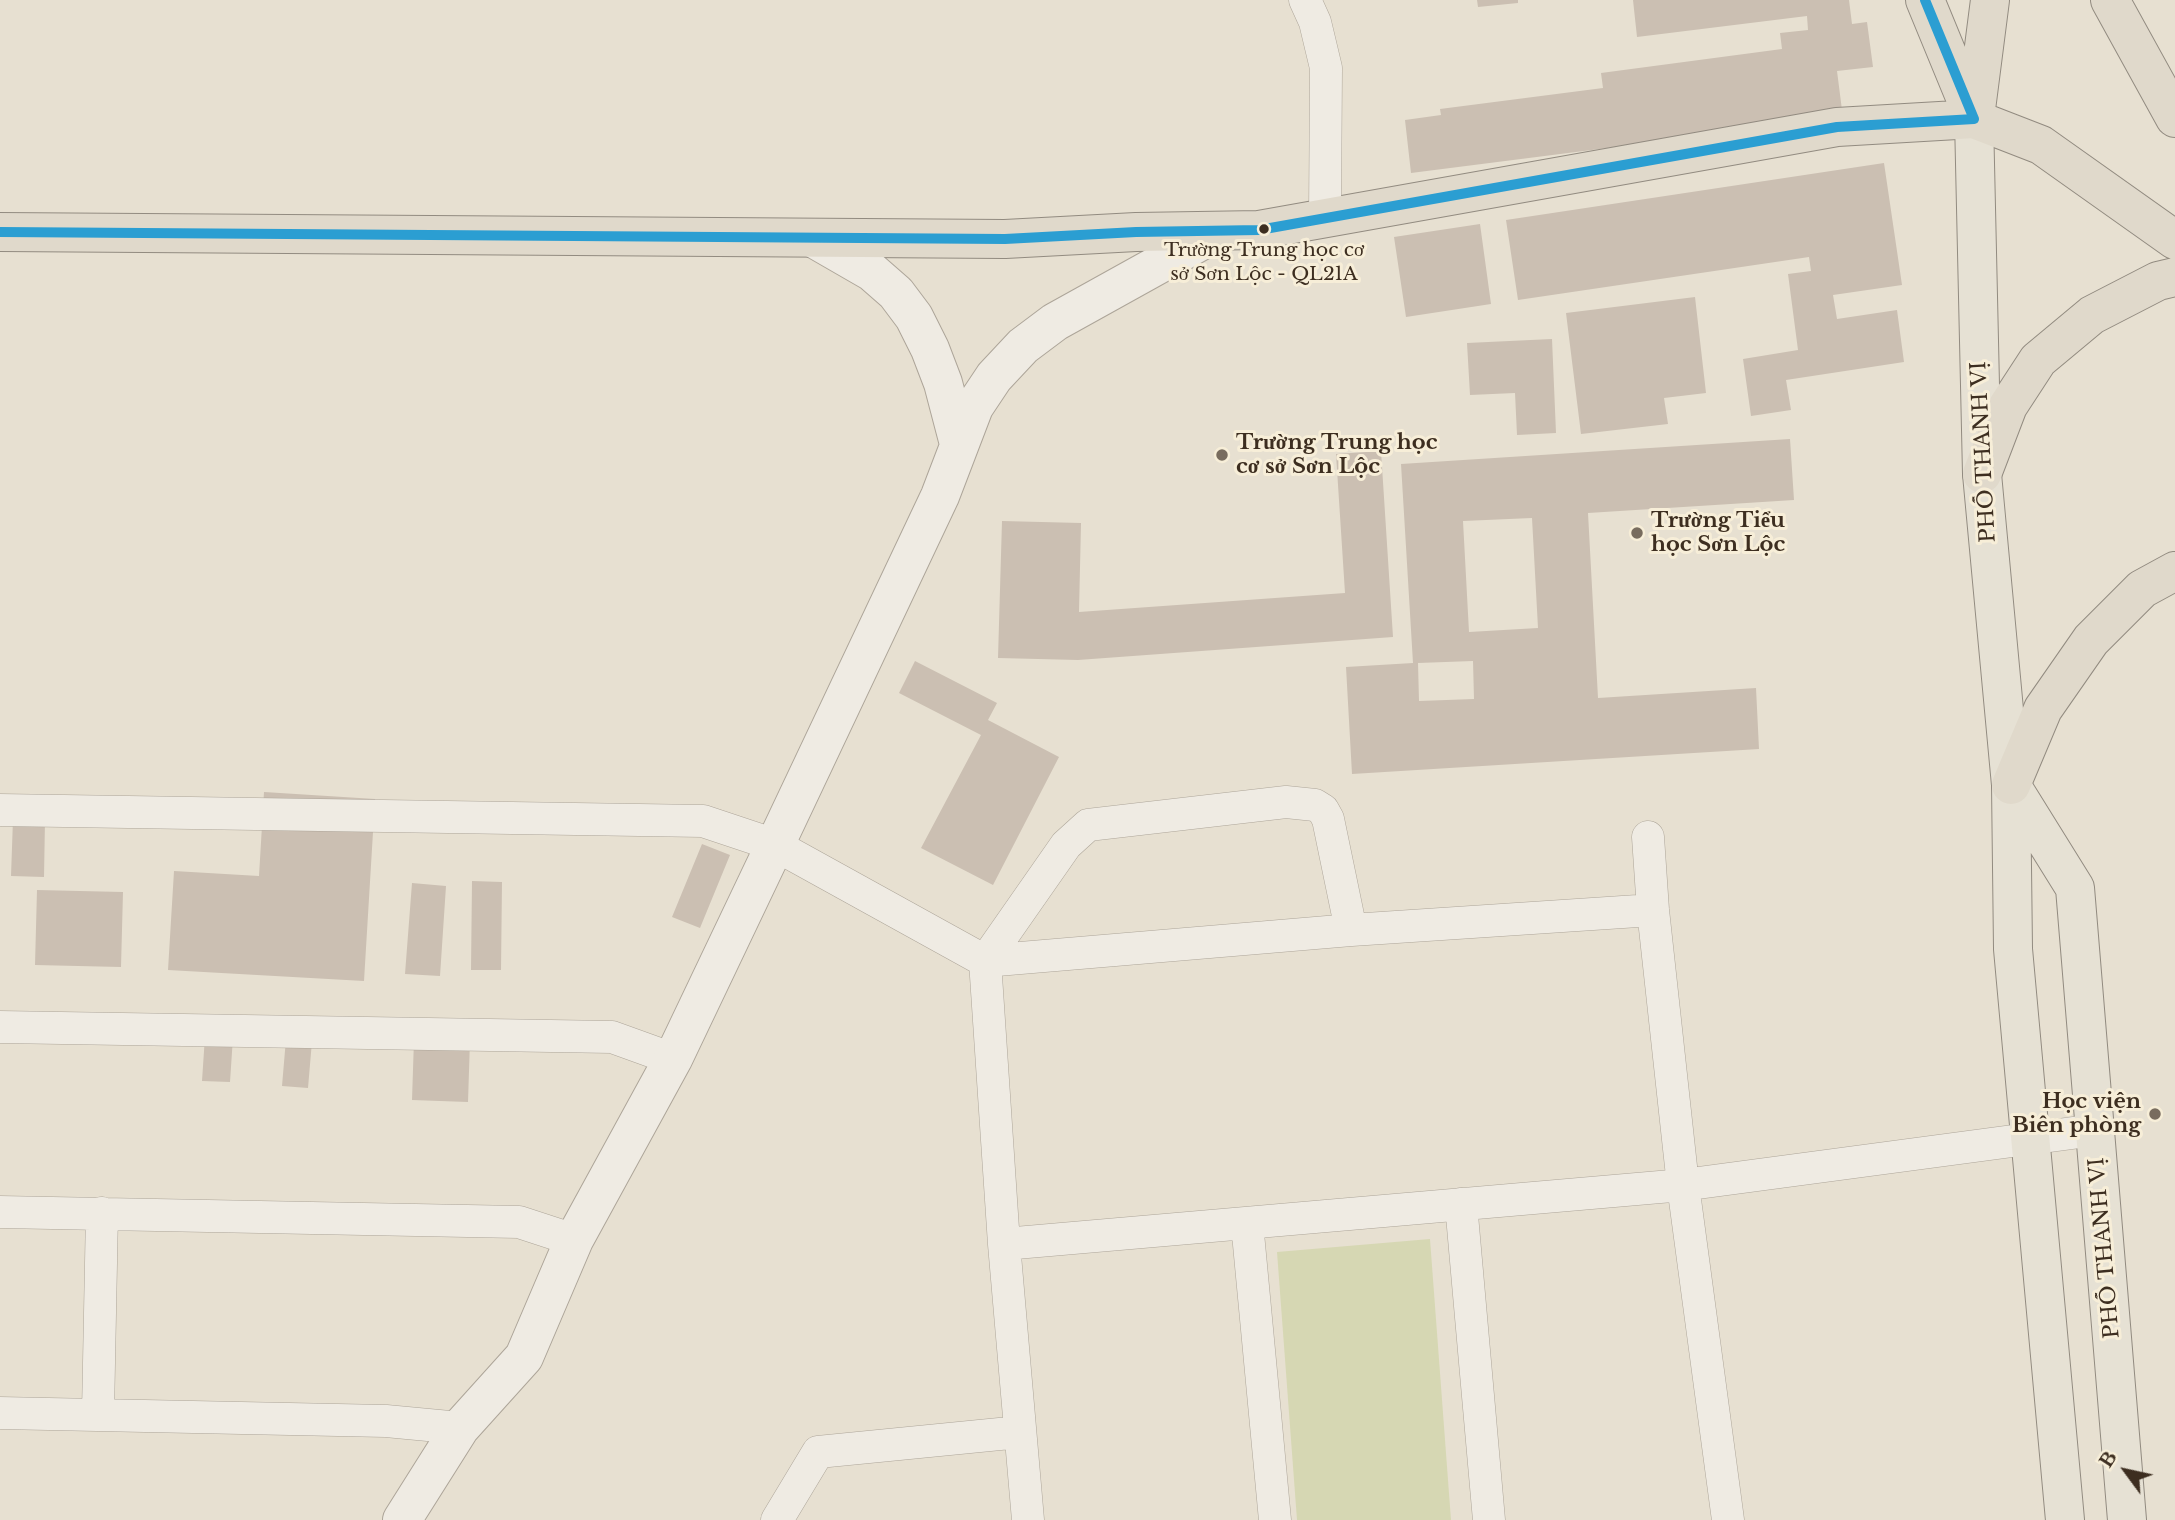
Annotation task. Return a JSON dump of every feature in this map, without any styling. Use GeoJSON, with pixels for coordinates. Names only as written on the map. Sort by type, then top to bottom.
{"type":"FeatureCollection","features":[{"type":"Feature","properties":{"kind":"highway"},"geometry":{"type":"LineString","coordinates":[[1925,0],[1974,119]]}},
{"type":"Feature","properties":{"kind":"highway"},"geometry":{"type":"LineString","coordinates":[[1974,119],[1990,0]]}},
{"type":"Feature","properties":{"kind":"highway"},"geometry":{"type":"LineString","coordinates":[[2110,0],[2175,118]]}},
{"type":"Feature","properties":{"kind":"highway"},"geometry":{"type":"LineString","coordinates":[[0,232],[1005,239],[1259,230],[1837,127],[1974,119],[2041,145],[2175,240]]}},
{"type":"Feature","properties":{"kind":"highway"},"geometry":{"type":"LineString","coordinates":[[1982,474],[2008,405],[2038,360],[2092,315],[2158,281],[2175,277]]}},
{"type":"Feature","properties":{"kind":"highway"},"geometry":{"type":"LineString","coordinates":[[2011,785],[2043,709],[2091,640],[2143,589],[2175,571]]}},
{"type":"Feature","properties":{"kind":"main road","name":"PHỐ THANH VỊ"},"geometry":{"type":"LineString","coordinates":[[1974,119],[1982,474],[2011,785],[2013,949],[2065,1520]]}},
{"type":"Feature","properties":{"kind":"main road","name":"PHỐ THANH VỊ"},"geometry":{"type":"LineString","coordinates":[[2011,785],[2075,888],[2127,1520]]}},
{"type":"Feature","properties":{"kind":"street"},"geometry":{"type":"LineString","coordinates":[[1305,0],[1315,22],[1326,68],[1325,217]]}},
{"type":"Feature","properties":{"kind":"street"},"geometry":{"type":"LineString","coordinates":[[402,1520],[460,1428],[523,1356],[574,1240],[673,1059],[775,845],[940,496],[974,407],[994,377],[1023,346],[1055,322],[1219,231]]}},
{"type":"Feature","properties":{"kind":"street"},"geometry":{"type":"LineString","coordinates":[[813,238],[872,272],[896,293],[914,317],[943,383],[959,444]]}},
{"type":"Feature","properties":{"kind":"street"},"geometry":{"type":"LineString","coordinates":[[1028,1520],[1004,1244],[985,961],[1066,845],[1088,825],[1286,802],[1315,805],[1323,810],[1328,819],[1351,930]]}},
{"type":"Feature","properties":{"kind":"street"},"geometry":{"type":"LineString","coordinates":[[0,810],[704,821],[775,845],[985,961],[1351,930],[1653,910]]}},
{"type":"Feature","properties":{"kind":"street"},"geometry":{"type":"LineString","coordinates":[[1648,837],[1653,910],[1683,1185],[1728,1520]]}},
{"type":"Feature","properties":{"kind":"street"},"geometry":{"type":"LineString","coordinates":[[0,1027],[612,1037],[673,1059]]}},
{"type":"Feature","properties":{"kind":"street"},"geometry":{"type":"LineString","coordinates":[[1004,1244],[1683,1185],[2095,1130]]}},
{"type":"Feature","properties":{"kind":"street"},"geometry":{"type":"LineString","coordinates":[[1461,1205],[1489,1520]]}},
{"type":"Feature","properties":{"kind":"street"},"geometry":{"type":"LineString","coordinates":[[0,1212],[519,1222],[574,1240]]}},
{"type":"Feature","properties":{"kind":"street"},"geometry":{"type":"LineString","coordinates":[[98,1413],[102,1213]]}},
{"type":"Feature","properties":{"kind":"street"},"geometry":{"type":"LineString","coordinates":[[1247,1223],[1275,1520]]}},
{"type":"Feature","properties":{"kind":"street"},"geometry":{"type":"LineString","coordinates":[[0,1413],[386,1421],[460,1428]]}},
{"type":"Feature","properties":{"kind":"street"},"geometry":{"type":"LineString","coordinates":[[777,1520],[818,1452],[1020,1432]]}},
{"type":"Feature","properties":{"kind":"green space"},"geometry":{"type":"Polygon","coordinates":[[[1430,1239],[1451,1520],[1297,1520],[1277,1252],[1430,1239]]]}},
{"type":"Feature","properties":{"kind":"building"},"geometry":{"type":"Polygon","coordinates":[[[1477,0],[1518,0],[1518,3],[1478,7],[1477,0]]]}},
{"type":"Feature","properties":{"kind":"building"},"geometry":{"type":"Polygon","coordinates":[[[1633,0],[1849,0],[1852,24],[1867,22],[1873,67],[1837,71],[1843,118],[1411,173],[1405,120],[1441,115],[1440,109],[1603,88],[1601,73],[1782,49],[1780,33],[1808,30],[1807,16],[1637,37],[1633,0]]]}},
{"type":"Feature","properties":{"kind":"building"},"geometry":{"type":"Polygon","coordinates":[[[1884,163],[1902,285],[1833,295],[1837,319],[1897,310],[1904,362],[1786,380],[1791,410],[1751,416],[1743,359],[1798,350],[1788,274],[1811,271],[1809,257],[1518,300],[1506,220],[1884,163]]]}},
{"type":"Feature","properties":{"kind":"building"},"geometry":{"type":"Polygon","coordinates":[[[1480,224],[1491,304],[1406,317],[1394,237],[1480,224]]]}},
{"type":"Feature","properties":{"kind":"building"},"geometry":{"type":"Polygon","coordinates":[[[1695,297],[1706,393],[1664,398],[1668,424],[1581,434],[1566,313],[1695,297]]]}},
{"type":"Feature","properties":{"kind":"building"},"geometry":{"type":"Polygon","coordinates":[[[1552,339],[1556,433],[1517,435],[1515,393],[1470,395],[1467,343],[1552,339]]]}},
{"type":"Feature","properties":{"kind":"building"},"geometry":{"type":"Polygon","coordinates":[[[1790,439],[1794,500],[1588,513],[1598,698],[1756,688],[1759,749],[1352,774],[1346,667],[1413,663],[1401,464],[1790,439]],[[1532,518],[1463,521],[1469,632],[1538,628],[1532,518]],[[1473,661],[1418,663],[1419,701],[1474,699],[1473,661]]]}},
{"type":"Feature","properties":{"kind":"building"},"geometry":{"type":"Polygon","coordinates":[[[1381,451],[1393,637],[1078,660],[998,658],[1002,521],[1081,523],[1079,612],[1345,593],[1336,454],[1381,451]]]}},
{"type":"Feature","properties":{"kind":"building"},"geometry":{"type":"Polygon","coordinates":[[[915,661],[997,703],[988,720],[1059,757],[993,885],[921,848],[981,735],[899,693],[915,661]]]}},
{"type":"Feature","properties":{"kind":"building"},"geometry":{"type":"Polygon","coordinates":[[[264,792],[375,799],[364,981],[168,970],[174,871],[259,876],[264,792]]]}},
{"type":"Feature","properties":{"kind":"building"},"geometry":{"type":"Polygon","coordinates":[[[13,819],[45,820],[44,877],[11,876],[13,819]]]}},
{"type":"Feature","properties":{"kind":"building"},"geometry":{"type":"Polygon","coordinates":[[[702,844],[730,855],[700,928],[672,917],[702,844]]]}},
{"type":"Feature","properties":{"kind":"building"},"geometry":{"type":"Polygon","coordinates":[[[472,881],[502,882],[501,970],[471,970],[472,881]]]}},
{"type":"Feature","properties":{"kind":"building"},"geometry":{"type":"Polygon","coordinates":[[[412,883],[446,886],[440,976],[405,974],[412,883]]]}},
{"type":"Feature","properties":{"kind":"building"},"geometry":{"type":"Polygon","coordinates":[[[37,890],[123,892],[121,967],[35,965],[37,890]]]}},
{"type":"Feature","properties":{"kind":"building"},"geometry":{"type":"Polygon","coordinates":[[[205,1036],[233,1037],[230,1082],[202,1081],[205,1036]]]}},
{"type":"Feature","properties":{"kind":"building"},"geometry":{"type":"Polygon","coordinates":[[[286,1039],[312,1041],[308,1088],[282,1086],[286,1039]]]}},
{"type":"Feature","properties":{"kind":"building"},"geometry":{"type":"Polygon","coordinates":[[[414,1039],[470,1040],[468,1102],[412,1100],[414,1039]]]}},
{"type":"Feature","properties":{"kind":"transit line"},"geometry":{"type":"LineString","coordinates":[[1925,0],[1974,119]]}},
{"type":"Feature","properties":{"kind":"transit line"},"geometry":{"type":"LineString","coordinates":[[0,232],[1005,239],[1136,232],[1259,230],[1837,127],[1974,119]]}},
{"type":"Feature","properties":{"kind":"place","name":"Trường Trung học cơ sở Sơn Lộc - QL21A"},"geometry":{"type":"Point","coordinates":[1264,229]}},
{"type":"Feature","properties":{"kind":"place","name":"Trường Trung học cơ sở Sơn Lộc"},"geometry":{"type":"Point","coordinates":[1222,455]}},
{"type":"Feature","properties":{"kind":"place","name":"Trường Tiểu học Sơn Lộc"},"geometry":{"type":"Point","coordinates":[1637,533]}},
{"type":"Feature","properties":{"kind":"place","name":"Học viện Biên phòng"},"geometry":{"type":"Point","coordinates":[2155,1114]}}]}
